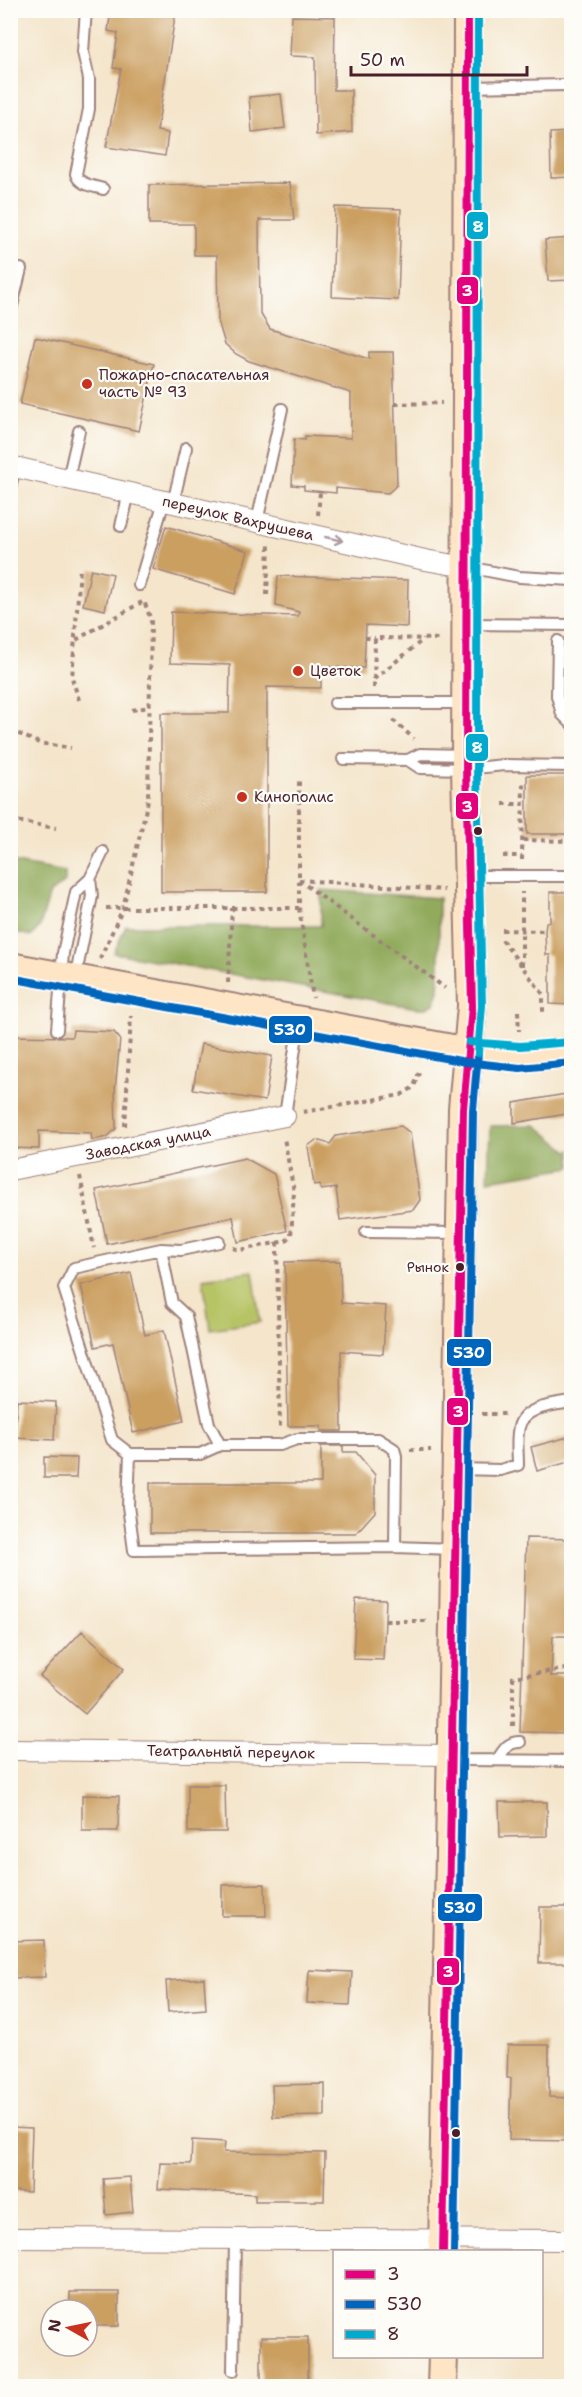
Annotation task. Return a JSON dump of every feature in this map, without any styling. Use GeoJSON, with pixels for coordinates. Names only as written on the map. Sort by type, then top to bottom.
{"type":"FeatureCollection","features":[{"type":"Feature","properties":{"kind":"street"},"geometry":{"type":"LineString","coordinates":[[443,2246],[463,1109],[472,1006],[458,883],[466,762],[468,10]]}},
{"type":"Feature","properties":{"kind":"street","name":"переулок Вахрушева"},"geometry":{"type":"LineString","coordinates":[[13,466],[425,560],[466,567]]}},
{"type":"Feature","properties":{"kind":"street"},"geometry":{"type":"LineString","coordinates":[[10,967],[67,978],[306,1010],[468,1052],[520,1057],[572,1052]]}},
{"type":"Feature","properties":{"kind":"street","name":"Заводская улица"},"geometry":{"type":"LineString","coordinates":[[10,1170],[282,1116]]}},
{"type":"Feature","properties":{"kind":"street","name":"Театральный переулок"},"geometry":{"type":"LineString","coordinates":[[10,1750],[452,1755]]}},
{"type":"Feature","properties":{"kind":"street"},"geometry":{"type":"LineString","coordinates":[[10,2238],[235,2239],[443,2246],[572,2240]]}},
{"type":"Feature","properties":{"kind":"street"},"geometry":{"type":"LineString","coordinates":[[442,2358],[442,2386]]}},
{"type":"Feature","properties":{"kind":"lane"},"geometry":{"type":"LineString","coordinates":[[86,10],[83,52],[89,79],[89,109],[76,174],[82,183],[103,189]]}},
{"type":"Feature","properties":{"kind":"lane"},"geometry":{"type":"LineString","coordinates":[[468,87],[568,85]]}},
{"type":"Feature","properties":{"kind":"lane"},"geometry":{"type":"LineString","coordinates":[[10,314],[21,269]]}},
{"type":"Feature","properties":{"kind":"lane"},"geometry":{"type":"LineString","coordinates":[[257,522],[282,410]]}},
{"type":"Feature","properties":{"kind":"lane"},"geometry":{"type":"LineString","coordinates":[[69,479],[79,431]]}},
{"type":"Feature","properties":{"kind":"lane"},"geometry":{"type":"LineString","coordinates":[[139,585],[186,448]]}},
{"type":"Feature","properties":{"kind":"lane"},"geometry":{"type":"LineString","coordinates":[[10,488],[13,466]]}},
{"type":"Feature","properties":{"kind":"lane"},"geometry":{"type":"LineString","coordinates":[[121,526],[129,493]]}},
{"type":"Feature","properties":{"kind":"lane"},"geometry":{"type":"LineString","coordinates":[[466,567],[519,576],[572,580]]}},
{"type":"Feature","properties":{"kind":"lane"},"geometry":{"type":"LineString","coordinates":[[466,632],[572,625]]}},
{"type":"Feature","properties":{"kind":"lane"},"geometry":{"type":"LineString","coordinates":[[558,641],[556,696],[562,714],[572,724]]}},
{"type":"Feature","properties":{"kind":"lane"},"geometry":{"type":"LineString","coordinates":[[335,703],[466,703]]}},
{"type":"Feature","properties":{"kind":"lane"},"geometry":{"type":"LineString","coordinates":[[343,759],[408,760],[420,754],[466,762],[572,766]]}},
{"type":"Feature","properties":{"kind":"lane"},"geometry":{"type":"LineString","coordinates":[[57,1030],[67,978],[76,892],[90,879],[103,852]]}},
{"type":"Feature","properties":{"kind":"lane"},"geometry":{"type":"LineString","coordinates":[[458,883],[572,876]]}},
{"type":"Feature","properties":{"kind":"lane"},"geometry":{"type":"LineString","coordinates":[[67,978],[90,908],[92,896],[90,879]]}},
{"type":"Feature","properties":{"kind":"lane"},"geometry":{"type":"LineString","coordinates":[[282,1116],[306,1010]]}},
{"type":"Feature","properties":{"kind":"lane"},"geometry":{"type":"LineString","coordinates":[[366,1232],[461,1233]]}},
{"type":"Feature","properties":{"kind":"lane"},"geometry":{"type":"LineString","coordinates":[[219,1242],[181,1250],[161,1249],[74,1268],[64,1288],[112,1440],[130,1454],[200,1454],[220,1445],[280,1445],[297,1439],[378,1439],[394,1449],[396,1456],[395,1547]]}},
{"type":"Feature","properties":{"kind":"lane"},"geometry":{"type":"LineString","coordinates":[[161,1249],[172,1302],[186,1316],[209,1424],[220,1445]]}},
{"type":"Feature","properties":{"kind":"lane"},"geometry":{"type":"LineString","coordinates":[[457,1469],[500,1470],[518,1465],[519,1426],[527,1415],[543,1407],[572,1402]]}},
{"type":"Feature","properties":{"kind":"lane"},"geometry":{"type":"LineString","coordinates":[[130,1454],[128,1506],[134,1550],[395,1547],[455,1549]]}},
{"type":"Feature","properties":{"kind":"lane"},"geometry":{"type":"LineString","coordinates":[[497,1760],[506,1746],[516,1742]]}},
{"type":"Feature","properties":{"kind":"lane"},"geometry":{"type":"LineString","coordinates":[[452,1755],[466,1760],[572,1761]]}},
{"type":"Feature","properties":{"kind":"lane"},"geometry":{"type":"LineString","coordinates":[[233,2371],[235,2239]]}},
{"type":"Feature","properties":{"kind":"path"},"geometry":{"type":"LineString","coordinates":[[395,404],[448,403]]}},
{"type":"Feature","properties":{"kind":"path"},"geometry":{"type":"LineString","coordinates":[[318,520],[320,492]]}},
{"type":"Feature","properties":{"kind":"path"},"geometry":{"type":"LineString","coordinates":[[267,595],[269,541]]}},
{"type":"Feature","properties":{"kind":"path"},"geometry":{"type":"LineString","coordinates":[[80,568],[72,678],[80,700]]}},
{"type":"Feature","properties":{"kind":"path"},"geometry":{"type":"LineString","coordinates":[[100,960],[123,908],[148,800],[151,620],[139,585]]}},
{"type":"Feature","properties":{"kind":"path"},"geometry":{"type":"LineString","coordinates":[[75,641],[144,600]]}},
{"type":"Feature","properties":{"kind":"path"},"geometry":{"type":"LineString","coordinates":[[365,638],[425,639],[466,632]]}},
{"type":"Feature","properties":{"kind":"path"},"geometry":{"type":"LineString","coordinates":[[375,638],[375,663]]}},
{"type":"Feature","properties":{"kind":"path"},"geometry":{"type":"LineString","coordinates":[[375,679],[425,639]]}},
{"type":"Feature","properties":{"kind":"path"},"geometry":{"type":"LineString","coordinates":[[132,710],[149,707]]}},
{"type":"Feature","properties":{"kind":"path"},"geometry":{"type":"LineString","coordinates":[[10,730],[39,742],[71,748]]}},
{"type":"Feature","properties":{"kind":"path"},"geometry":{"type":"LineString","coordinates":[[299,778],[298,908],[306,1010]]}},
{"type":"Feature","properties":{"kind":"path"},"geometry":{"type":"LineString","coordinates":[[503,804],[523,804]]}},
{"type":"Feature","properties":{"kind":"path"},"geometry":{"type":"LineString","coordinates":[[10,820],[56,828]]}},
{"type":"Feature","properties":{"kind":"path"},"geometry":{"type":"LineString","coordinates":[[522,840],[572,840]]}},
{"type":"Feature","properties":{"kind":"path"},"geometry":{"type":"LineString","coordinates":[[503,856],[522,856]]}},
{"type":"Feature","properties":{"kind":"path"},"geometry":{"type":"LineString","coordinates":[[299,880],[458,883]]}},
{"type":"Feature","properties":{"kind":"path"},"geometry":{"type":"LineString","coordinates":[[299,880],[448,990]]}},
{"type":"Feature","properties":{"kind":"path"},"geometry":{"type":"LineString","coordinates":[[90,908],[298,908]]}},
{"type":"Feature","properties":{"kind":"path"},"geometry":{"type":"LineString","coordinates":[[228,983],[232,908]]}},
{"type":"Feature","properties":{"kind":"path"},"geometry":{"type":"LineString","coordinates":[[502,930],[545,931]]}},
{"type":"Feature","properties":{"kind":"path"},"geometry":{"type":"LineString","coordinates":[[502,940],[543,994],[543,1013]]}},
{"type":"Feature","properties":{"kind":"path"},"geometry":{"type":"LineString","coordinates":[[519,1011],[519,1035]]}},
{"type":"Feature","properties":{"kind":"path"},"geometry":{"type":"LineString","coordinates":[[125,1135],[131,1016]]}},
{"type":"Feature","properties":{"kind":"path"},"geometry":{"type":"LineString","coordinates":[[219,1242],[240,1250],[286,1240],[291,1236],[294,1192],[282,1116],[401,1095],[414,1088],[420,1075]]}},
{"type":"Feature","properties":{"kind":"path"},"geometry":{"type":"LineString","coordinates":[[77,1157],[96,1263]]}},
{"type":"Feature","properties":{"kind":"path"},"geometry":{"type":"LineString","coordinates":[[277,1242],[280,1445]]}},
{"type":"Feature","properties":{"kind":"path"},"geometry":{"type":"LineString","coordinates":[[385,1621],[428,1621]]}},
{"type":"Feature","properties":{"kind":"path"},"geometry":{"type":"LineString","coordinates":[[516,1742],[513,1677],[572,1668]]}},
{"type":"Feature","properties":{"kind":"green space"},"geometry":{"type":"Polygon","coordinates":[[[10,862],[65,872],[65,882],[50,893],[40,926],[32,936],[11,932],[10,862]]]}},
{"type":"Feature","properties":{"kind":"green space"},"geometry":{"type":"Polygon","coordinates":[[[321,890],[439,898],[439,990],[434,1004],[426,1008],[417,1008],[114,953],[126,926],[321,926],[321,890]]]}},
{"type":"Feature","properties":{"kind":"green space"},"geometry":{"type":"Polygon","coordinates":[[[536,1125],[568,1151],[571,1150],[571,1167],[488,1180],[490,1126],[536,1125]]]}},
{"type":"Feature","properties":{"kind":"green space"},"geometry":{"type":"Polygon","coordinates":[[[253,1271],[260,1322],[210,1329],[203,1278],[253,1271]]]}},
{"type":"Feature","properties":{"kind":"building"},"geometry":{"type":"Polygon","coordinates":[[[111,10],[176,10],[157,131],[168,133],[165,156],[106,147],[121,69],[113,68],[118,33],[108,31],[111,10]]]}},
{"type":"Feature","properties":{"kind":"building"},"geometry":{"type":"Polygon","coordinates":[[[292,16],[335,17],[334,90],[351,90],[352,132],[316,135],[315,57],[290,56],[292,16]]]}},
{"type":"Feature","properties":{"kind":"building"},"geometry":{"type":"Polygon","coordinates":[[[281,94],[285,128],[252,132],[249,97],[281,94]]]}},
{"type":"Feature","properties":{"kind":"building"},"geometry":{"type":"Polygon","coordinates":[[[572,132],[572,177],[551,178],[550,133],[572,132]]]}},
{"type":"Feature","properties":{"kind":"building"},"geometry":{"type":"Polygon","coordinates":[[[290,183],[294,220],[259,220],[260,313],[270,329],[369,359],[369,352],[393,352],[397,485],[388,493],[336,488],[336,493],[304,490],[304,486],[292,485],[294,439],[305,440],[305,436],[351,438],[351,393],[249,361],[236,354],[225,344],[218,321],[217,255],[194,255],[194,224],[149,224],[149,185],[290,183]]]}},
{"type":"Feature","properties":{"kind":"building"},"geometry":{"type":"Polygon","coordinates":[[[335,207],[401,209],[398,300],[332,297],[335,207]]]}},
{"type":"Feature","properties":{"kind":"building"},"geometry":{"type":"Polygon","coordinates":[[[572,238],[572,280],[548,281],[545,240],[572,238]]]}},
{"type":"Feature","properties":{"kind":"building","name":"Пожарно-спасательная часть № 93"},"geometry":{"type":"Polygon","coordinates":[[[35,337],[154,364],[139,431],[20,404],[35,337]]]}},
{"type":"Feature","properties":{"kind":"building"},"geometry":{"type":"Polygon","coordinates":[[[166,526],[248,551],[235,594],[153,569],[166,526]]]}},
{"type":"Feature","properties":{"kind":"building"},"geometry":{"type":"Polygon","coordinates":[[[91,569],[113,574],[105,610],[83,605],[91,569]]]}},
{"type":"Feature","properties":{"kind":"building"},"geometry":{"type":"Polygon","coordinates":[[[278,576],[408,580],[407,627],[366,625],[364,668],[321,667],[321,688],[267,687],[267,892],[161,892],[161,713],[229,713],[230,665],[170,663],[171,612],[298,616],[299,612],[276,606],[278,576]]]}},
{"type":"Feature","properties":{"kind":"building"},"geometry":{"type":"Polygon","coordinates":[[[527,775],[572,775],[572,834],[527,834],[527,775]]]}},
{"type":"Feature","properties":{"kind":"building"},"geometry":{"type":"Polygon","coordinates":[[[550,892],[572,892],[572,1005],[550,1004],[550,955],[546,955],[545,931],[546,922],[550,921],[550,892]]]}},
{"type":"Feature","properties":{"kind":"building"},"geometry":{"type":"Polygon","coordinates":[[[73,1030],[114,1032],[120,1039],[115,1091],[116,1129],[107,1137],[92,1140],[91,1133],[39,1131],[39,1149],[10,1148],[10,1036],[72,1037],[73,1030]]]}},
{"type":"Feature","properties":{"kind":"building"},"geometry":{"type":"Polygon","coordinates":[[[201,1044],[272,1056],[265,1101],[193,1089],[201,1044]]]}},
{"type":"Feature","properties":{"kind":"building"},"geometry":{"type":"Polygon","coordinates":[[[572,1093],[572,1113],[514,1123],[514,1103],[572,1093]]]}},
{"type":"Feature","properties":{"kind":"building"},"geometry":{"type":"Polygon","coordinates":[[[401,1126],[410,1133],[420,1200],[413,1210],[340,1220],[336,1188],[321,1190],[320,1184],[314,1185],[308,1146],[316,1140],[330,1144],[336,1136],[401,1126]]]}},
{"type":"Feature","properties":{"kind":"building"},"geometry":{"type":"Polygon","coordinates":[[[245,1158],[274,1174],[287,1231],[238,1242],[233,1217],[107,1244],[96,1190],[245,1158]]]}},
{"type":"Feature","properties":{"kind":"building"},"geometry":{"type":"Polygon","coordinates":[[[340,1261],[341,1303],[386,1306],[383,1354],[341,1351],[342,1431],[321,1431],[321,1426],[288,1426],[285,1262],[340,1261]]]}},
{"type":"Feature","properties":{"kind":"building"},"geometry":{"type":"Polygon","coordinates":[[[131,1273],[145,1335],[164,1330],[184,1421],[133,1433],[113,1343],[95,1347],[81,1285],[131,1273]]]}},
{"type":"Feature","properties":{"kind":"building"},"geometry":{"type":"Polygon","coordinates":[[[17,1400],[56,1402],[54,1440],[15,1438],[17,1400]]]}},
{"type":"Feature","properties":{"kind":"building"},"geometry":{"type":"Polygon","coordinates":[[[572,1436],[572,1461],[537,1471],[531,1447],[572,1436]]]}},
{"type":"Feature","properties":{"kind":"building"},"geometry":{"type":"Polygon","coordinates":[[[321,1446],[343,1446],[343,1452],[356,1452],[375,1475],[375,1512],[356,1533],[150,1533],[150,1483],[321,1483],[321,1446]]]}},
{"type":"Feature","properties":{"kind":"building"},"geometry":{"type":"Polygon","coordinates":[[[44,1457],[77,1458],[76,1478],[44,1478],[44,1457]]]}},
{"type":"Feature","properties":{"kind":"building"},"geometry":{"type":"Polygon","coordinates":[[[526,1538],[572,1539],[572,1636],[553,1636],[551,1676],[572,1676],[572,1733],[520,1732],[526,1538]]]}},
{"type":"Feature","properties":{"kind":"building"},"geometry":{"type":"Polygon","coordinates":[[[356,1599],[386,1600],[383,1660],[353,1659],[356,1599]]]}},
{"type":"Feature","properties":{"kind":"building"},"geometry":{"type":"Polygon","coordinates":[[[82,1631],[124,1669],[85,1714],[40,1676],[82,1631]]]}},
{"type":"Feature","properties":{"kind":"building"},"geometry":{"type":"Polygon","coordinates":[[[188,1785],[225,1785],[226,1832],[188,1832],[188,1785]]]}},
{"type":"Feature","properties":{"kind":"building"},"geometry":{"type":"Polygon","coordinates":[[[82,1795],[119,1796],[118,1831],[82,1831],[82,1795]]]}},
{"type":"Feature","properties":{"kind":"building"},"geometry":{"type":"Polygon","coordinates":[[[499,1802],[547,1802],[547,1836],[500,1837],[499,1802]]]}},
{"type":"Feature","properties":{"kind":"building"},"geometry":{"type":"Polygon","coordinates":[[[265,1884],[266,1916],[222,1916],[222,1885],[265,1884]]]}},
{"type":"Feature","properties":{"kind":"building"},"geometry":{"type":"Polygon","coordinates":[[[540,1907],[571,1907],[570,1963],[539,1963],[540,1907]]]}},
{"type":"Feature","properties":{"kind":"building"},"geometry":{"type":"Polygon","coordinates":[[[44,1940],[45,1977],[10,1978],[10,1941],[44,1940]]]}},
{"type":"Feature","properties":{"kind":"building"},"geometry":{"type":"Polygon","coordinates":[[[309,1970],[352,1972],[350,2005],[307,2003],[309,1970]]]}},
{"type":"Feature","properties":{"kind":"building"},"geometry":{"type":"Polygon","coordinates":[[[204,1978],[206,2009],[168,2012],[166,1981],[204,1978]]]}},
{"type":"Feature","properties":{"kind":"building"},"geometry":{"type":"Polygon","coordinates":[[[508,2045],[549,2045],[549,2097],[572,2098],[572,2141],[509,2140],[511,2078],[507,2078],[508,2045]]]}},
{"type":"Feature","properties":{"kind":"building"},"geometry":{"type":"Polygon","coordinates":[[[325,2084],[325,2116],[273,2117],[272,2085],[325,2084]]]}},
{"type":"Feature","properties":{"kind":"building"},"geometry":{"type":"Polygon","coordinates":[[[10,2127],[32,2128],[30,2192],[10,2191],[10,2127]]]}},
{"type":"Feature","properties":{"kind":"building"},"geometry":{"type":"Polygon","coordinates":[[[192,2140],[225,2142],[224,2152],[325,2153],[324,2201],[255,2201],[255,2194],[158,2189],[160,2163],[191,2164],[192,2140]]]}},
{"type":"Feature","properties":{"kind":"building"},"geometry":{"type":"Polygon","coordinates":[[[130,2177],[133,2212],[106,2215],[103,2179],[130,2177]]]}},
{"type":"Feature","properties":{"kind":"building"},"geometry":{"type":"Polygon","coordinates":[[[70,2292],[119,2292],[119,2326],[99,2326],[99,2298],[70,2298],[70,2292]]]}},
{"type":"Feature","properties":{"kind":"building"},"geometry":{"type":"Polygon","coordinates":[[[261,2337],[308,2337],[308,2385],[261,2384],[261,2337]]]}},
{"type":"Feature","properties":{"kind":"transit line","name":"3"},"geometry":{"type":"LineString","coordinates":[[443,2250],[463,1109],[472,1006],[466,769],[468,10]]}},
{"type":"Feature","properties":{"kind":"transit line","name":"8"},"geometry":{"type":"LineString","coordinates":[[478,10],[477,769],[482,1006],[478,1053]]}},
{"type":"Feature","properties":{"kind":"transit line","name":"530"},"geometry":{"type":"LineString","coordinates":[[10,978],[466,1062],[520,1068],[572,1063]]}},
{"type":"Feature","properties":{"kind":"transit line","name":"8"},"geometry":{"type":"LineString","coordinates":[[469,1042],[520,1046],[571,1042]]}},
{"type":"Feature","properties":{"kind":"transit line","name":"530"},"geometry":{"type":"LineString","coordinates":[[454,2250],[473,1110],[478,1053]]}},
{"type":"Feature","properties":{"kind":"place","name":"Пожарно-спасательная часть № 93"},"geometry":{"type":"Point","coordinates":[87,384]}},
{"type":"Feature","properties":{"kind":"place","name":"Цветок"},"geometry":{"type":"Point","coordinates":[298,671]}},
{"type":"Feature","properties":{"kind":"place","name":"Кинополис"},"geometry":{"type":"Point","coordinates":[242,797]}},
{"type":"Feature","properties":{"kind":"place","name":"Рынок"},"geometry":{"type":"Point","coordinates":[460,1267]}}]}
